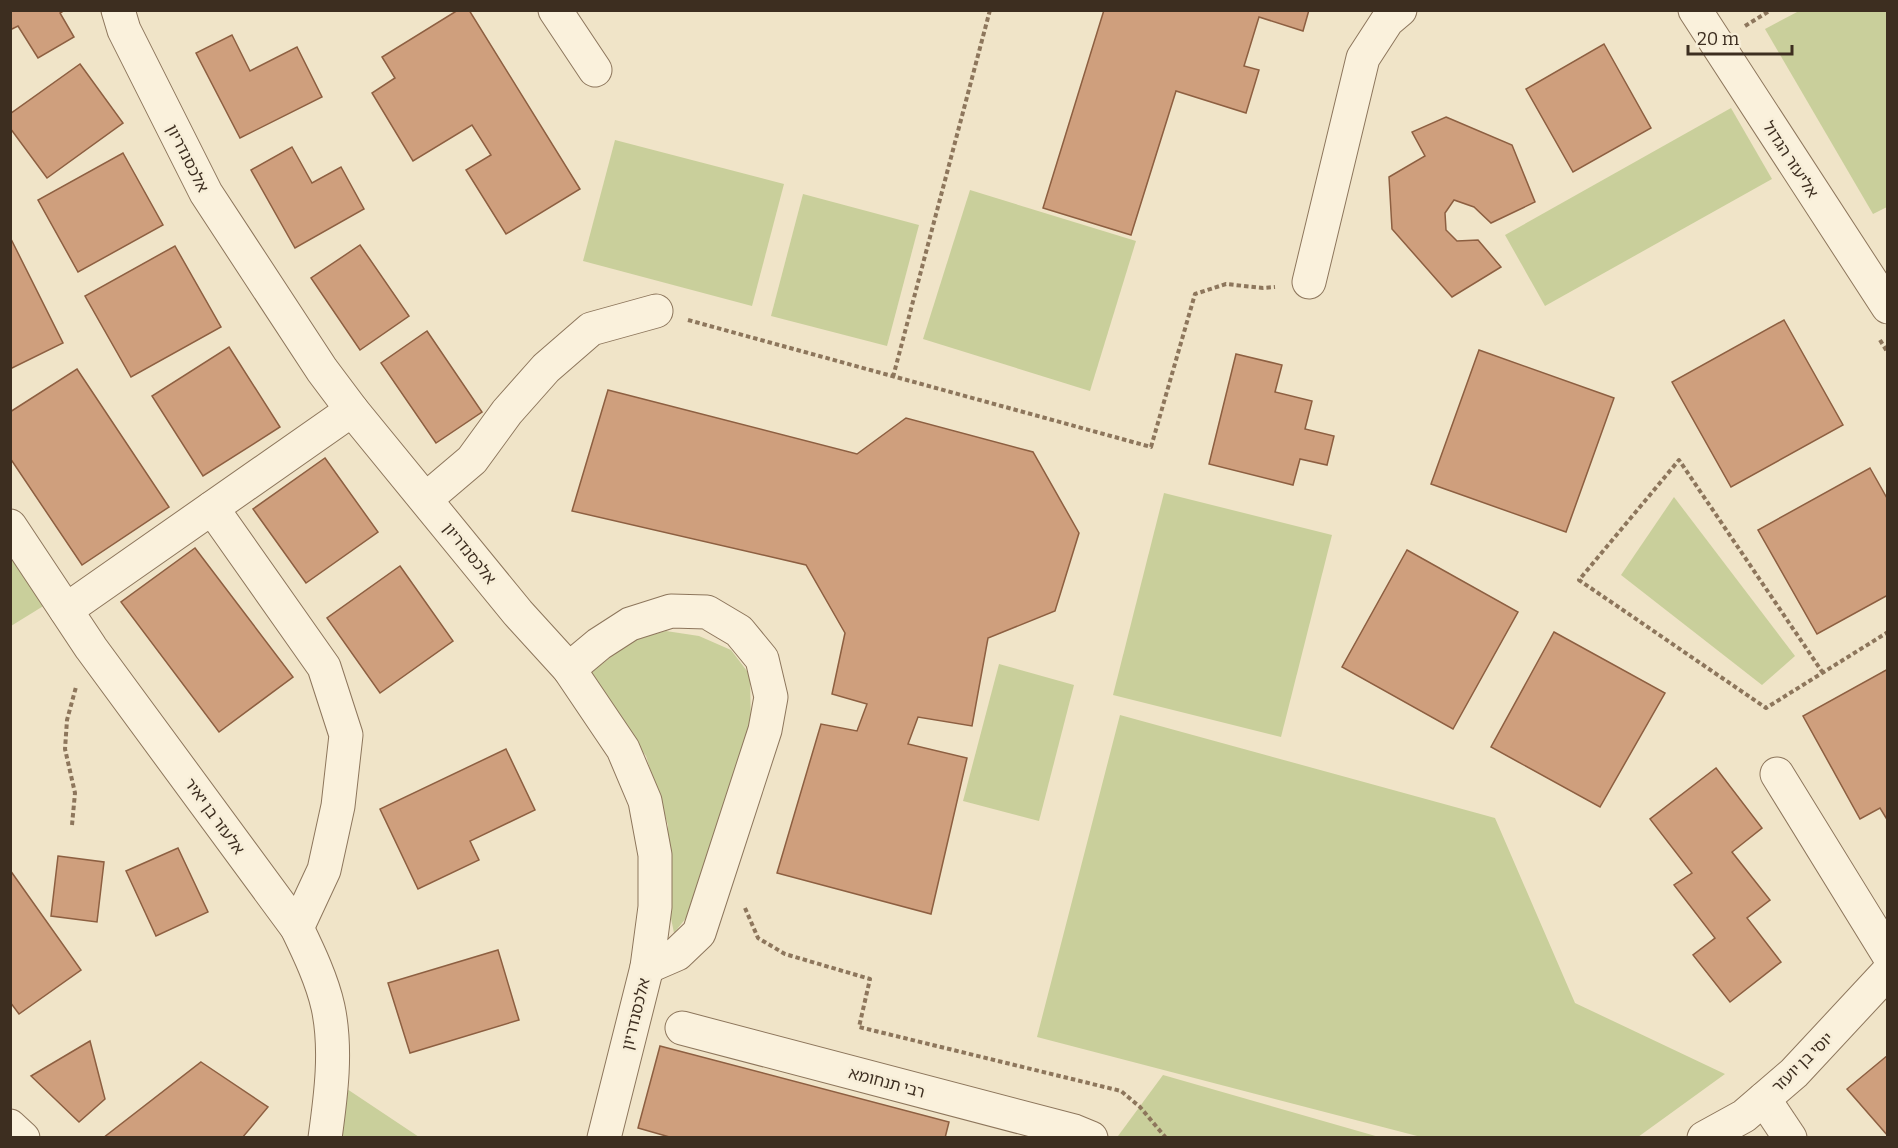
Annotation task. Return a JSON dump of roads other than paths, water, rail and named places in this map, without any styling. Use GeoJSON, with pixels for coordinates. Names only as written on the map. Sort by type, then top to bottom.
{"type":"FeatureCollection","features":[{"type":"Feature","properties":{"kind":"street","name":"אלכסנדריון"},"geometry":{"type":"LineString","coordinates":[[118,10],[124,30],[206,193],[322,370],[518,613],[569,669],[623,749],[645,801],[655,855],[655,907],[647,967],[604,1137]]}},
{"type":"Feature","properties":{"kind":"street"},"geometry":{"type":"LineString","coordinates":[[555,10],[595,70]]}},
{"type":"Feature","properties":{"kind":"street"},"geometry":{"type":"LineString","coordinates":[[1310,282],[1363,58],[1387,21],[1400,10]]}},
{"type":"Feature","properties":{"kind":"street","name":"אליעזר הגדול"},"geometry":{"type":"LineString","coordinates":[[1695,10],[1877,267],[1887,307]]}},
{"type":"Feature","properties":{"kind":"street"},"geometry":{"type":"LineString","coordinates":[[426,499],[472,460],[507,412],[546,368],[591,329],[656,311]]}},
{"type":"Feature","properties":{"kind":"street"},"geometry":{"type":"LineString","coordinates":[[66,610],[352,410]]}},
{"type":"Feature","properties":{"kind":"street"},"geometry":{"type":"LineString","coordinates":[[212,508],[324,667],[346,735],[338,806],[324,870],[297,928]]}},
{"type":"Feature","properties":{"kind":"street","name":"אלעזר בן יאיר"},"geometry":{"type":"LineString","coordinates":[[10,526],[100,659],[297,928],[313,963],[328,1007],[332,1051],[331,1098],[325,1137]]}},
{"type":"Feature","properties":{"kind":"street"},"geometry":{"type":"LineString","coordinates":[[569,669],[599,644],[630,624],[671,611],[706,612],[739,631],[762,659],[771,697],[765,730],[699,933],[677,954],[647,967]]}},
{"type":"Feature","properties":{"kind":"street"},"geometry":{"type":"LineString","coordinates":[[1777,774],[1887,954]]}},
{"type":"Feature","properties":{"kind":"street","name":"יוסי בן יועזר"},"geometry":{"type":"LineString","coordinates":[[1704,1137],[1744,1116],[1794,1073],[1887,972]]}},
{"type":"Feature","properties":{"kind":"street","name":"רבי תנחומא"},"geometry":{"type":"LineString","coordinates":[[682,1028],[1091,1137]]}},
{"type":"Feature","properties":{"kind":"street"},"geometry":{"type":"LineString","coordinates":[[1764,1099],[1790,1137]]}},
{"type":"Feature","properties":{"kind":"street"},"geometry":{"type":"LineString","coordinates":[[10,1126],[23,1137]]}}]}
